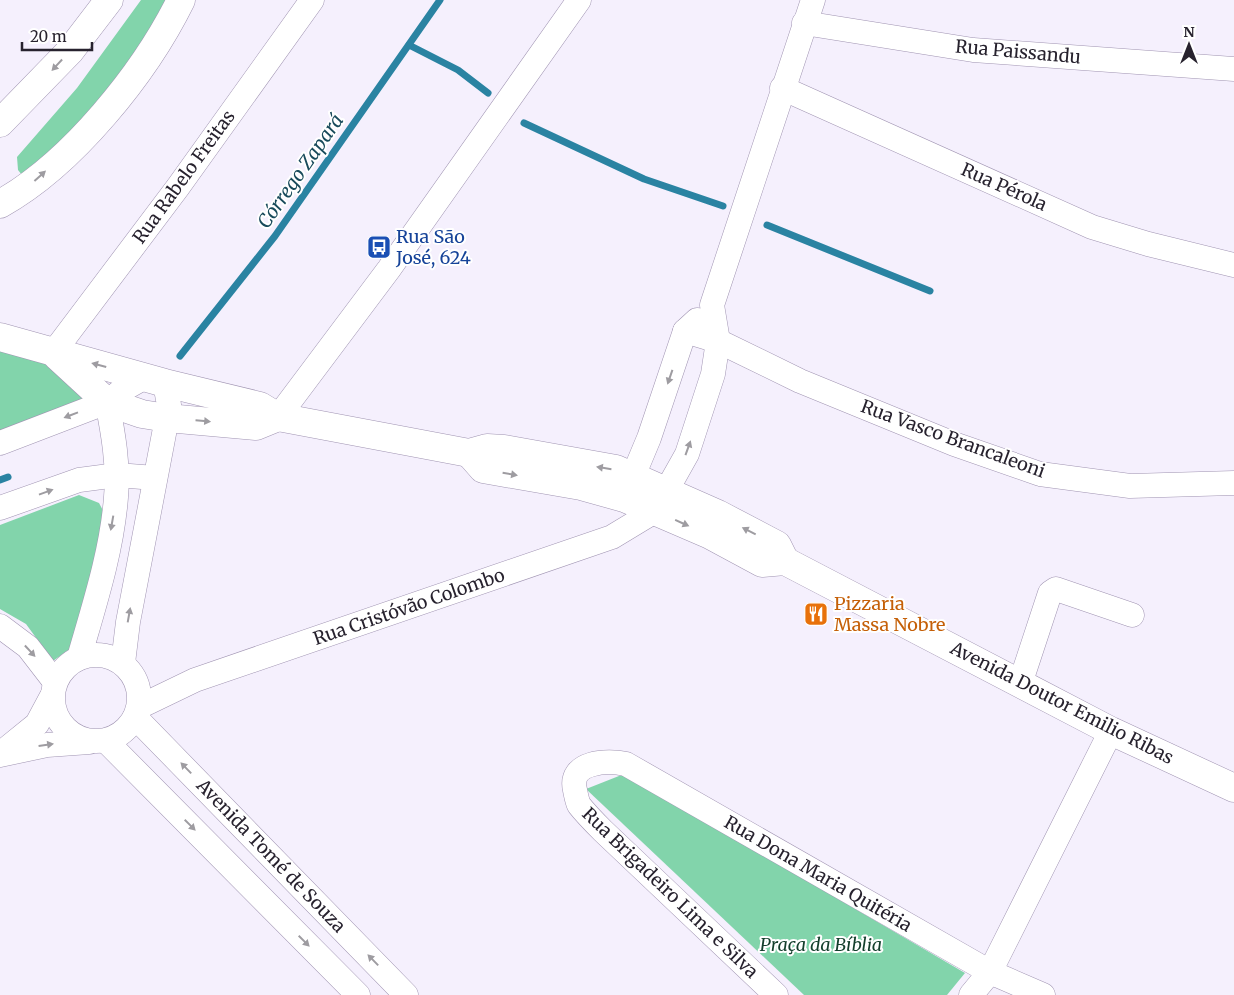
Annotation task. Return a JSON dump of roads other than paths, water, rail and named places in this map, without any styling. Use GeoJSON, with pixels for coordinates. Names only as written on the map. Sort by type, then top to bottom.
{"type":"FeatureCollection","features":[{"type":"Feature","properties":{"kind":"main road"},"geometry":{"type":"LineString","coordinates":[[0,123],[70,51],[109,0]]}},
{"type":"Feature","properties":{"kind":"main road"},"geometry":{"type":"LineString","coordinates":[[5,204],[37,180],[113,106],[171,21],[181,0]]}},
{"type":"Feature","properties":{"kind":"main road","name":"Avenida Doutor Emilio Ribas"},"geometry":{"type":"LineString","coordinates":[[0,337],[53,353],[260,406],[278,417],[469,453],[482,469],[581,486],[628,487],[661,501],[710,535],[762,562],[785,561],[1111,731],[1234,788]]}},
{"type":"Feature","properties":{"kind":"main road","name":"Avenida Doutor Emilio Ribas"},"geometry":{"type":"LineString","coordinates":[[53,353],[106,402],[142,414],[256,426],[278,417]]}},
{"type":"Feature","properties":{"kind":"street","name":"Rua Rabelo Freitas"},"geometry":{"type":"LineString","coordinates":[[53,353],[178,187],[312,0]]}},
{"type":"Feature","properties":{"kind":"street"},"geometry":{"type":"LineString","coordinates":[[278,417],[389,269],[579,0]]}},
{"type":"Feature","properties":{"kind":"street"},"geometry":{"type":"LineString","coordinates":[[661,501],[686,454],[713,374],[718,341],[712,305],[782,88],[813,0]]}},
{"type":"Feature","properties":{"kind":"street","name":"Rua Paissandu"},"geometry":{"type":"LineString","coordinates":[[804,23],[973,50],[1234,69]]}},
{"type":"Feature","properties":{"kind":"street","name":"Rua Pérola"},"geometry":{"type":"LineString","coordinates":[[782,88],[1092,226],[1148,244],[1234,265]]}},
{"type":"Feature","properties":{"kind":"street"},"geometry":{"type":"LineString","coordinates":[[623,532],[628,487],[650,438],[686,330],[712,305]]}},
{"type":"Feature","properties":{"kind":"street","name":"Rua Vasco Brancaleoni"},"geometry":{"type":"LineString","coordinates":[[686,330],[718,341],[809,385],[954,444],[1040,474],[1130,486],[1234,483]]}},
{"type":"Feature","properties":{"kind":"street"},"geometry":{"type":"LineString","coordinates":[[0,443],[106,402],[122,390],[155,380],[169,405],[124,640],[129,671],[140,697],[137,712],[124,732],[99,741],[47,745],[0,754]]}},
{"type":"Feature","properties":{"kind":"street"},"geometry":{"type":"LineString","coordinates":[[79,658],[105,559],[116,498],[117,475],[106,402]]}},
{"type":"Feature","properties":{"kind":"street"},"geometry":{"type":"LineString","coordinates":[[0,508],[79,480],[117,475],[155,478]]}},
{"type":"Feature","properties":{"kind":"street","name":"Rua Cristóvão Colombo"},"geometry":{"type":"LineString","coordinates":[[137,712],[195,680],[623,532],[661,501]]}},
{"type":"Feature","properties":{"kind":"street"},"geometry":{"type":"LineString","coordinates":[[1020,684],[1050,593],[1056,589],[1132,615]]}},
{"type":"Feature","properties":{"kind":"street"},"geometry":{"type":"LineString","coordinates":[[0,626],[28,647],[54,689],[54,712],[63,727],[76,737],[99,741]]}},
{"type":"Feature","properties":{"kind":"street"},"geometry":{"type":"LineString","coordinates":[[0,754],[37,724],[65,668],[79,658],[94,654],[109,656],[129,671]]}},
{"type":"Feature","properties":{"kind":"street","name":"Rua Cristóvão Colombo"},"geometry":{"type":"LineString","coordinates":[[129,671],[172,683],[195,680]]}},
{"type":"Feature","properties":{"kind":"street","name":"Avenida Tomé de Souza"},"geometry":{"type":"LineString","coordinates":[[137,712],[406,995]]}},
{"type":"Feature","properties":{"kind":"street"},"geometry":{"type":"LineString","coordinates":[[971,995],[990,972],[1111,731]]}},
{"type":"Feature","properties":{"kind":"street","name":"Avenida Tomé de Souza"},"geometry":{"type":"LineString","coordinates":[[99,741],[358,995]]}},
{"type":"Feature","properties":{"kind":"street","name":"Rua Dona Maria Quitéria"},"geometry":{"type":"LineString","coordinates":[[592,763],[610,760],[626,764],[990,972],[1043,995]]}},
{"type":"Feature","properties":{"kind":"street","name":"Rua Brigadeiro Lima e Silva"},"geometry":{"type":"LineString","coordinates":[[592,763],[576,777],[574,786],[578,804],[603,831],[776,995]]}},
{"type":"Feature","properties":{"kind":"waterway","name":"Córrego Zapará"},"geometry":{"type":"LineString","coordinates":[[180,356],[275,236],[440,0]]}},
{"type":"Feature","properties":{"kind":"waterway"},"geometry":{"type":"LineString","coordinates":[[409,45],[458,70],[488,93]]}},
{"type":"Feature","properties":{"kind":"waterway"},"geometry":{"type":"LineString","coordinates":[[524,123],[644,179],[723,206]]}},
{"type":"Feature","properties":{"kind":"waterway"},"geometry":{"type":"LineString","coordinates":[[767,225],[930,291]]}},
{"type":"Feature","properties":{"kind":"waterway","name":"Córrego Zapará"},"geometry":{"type":"LineString","coordinates":[[0,480],[8,477]]}},
{"type":"Feature","properties":{"kind":"place","name":"Rua São José, 624"},"geometry":{"type":"Point","coordinates":[379,247]}},
{"type":"Feature","properties":{"kind":"place","name":"Pizzaria Massa Nobre"},"geometry":{"type":"Point","coordinates":[816,614]}},
{"type":"Feature","properties":{"kind":"park label","name":"Praça da Bíblia"},"geometry":{"type":"Point","coordinates":[821,945]}}]}
